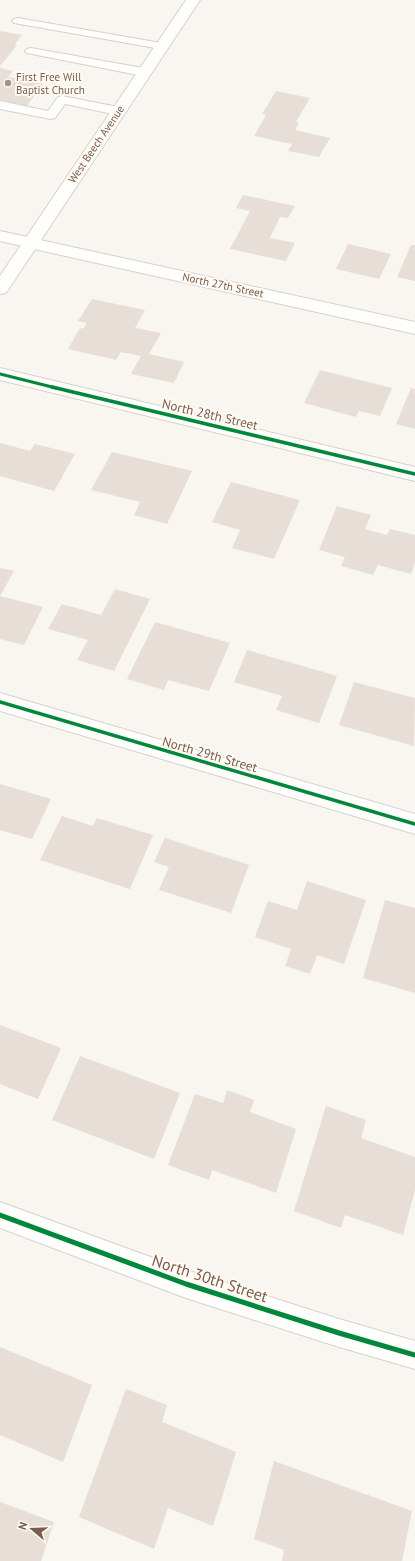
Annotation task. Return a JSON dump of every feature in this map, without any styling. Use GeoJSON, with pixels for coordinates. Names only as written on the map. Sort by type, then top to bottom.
{"type":"FeatureCollection","features":[{"type":"Feature","properties":{"kind":"street","name":"West Beech Avenue"},"geometry":{"type":"LineString","coordinates":[[0,289],[193,0]]}},
{"type":"Feature","properties":{"kind":"street","name":"North 27th Street"},"geometry":{"type":"LineString","coordinates":[[0,236],[415,328]]}},
{"type":"Feature","properties":{"kind":"street","name":"North 28th Street"},"geometry":{"type":"LineString","coordinates":[[0,374],[415,474]]}},
{"type":"Feature","properties":{"kind":"street","name":"North 29th Street"},"geometry":{"type":"LineString","coordinates":[[0,702],[415,824]]}},
{"type":"Feature","properties":{"kind":"street","name":"North 30th Street"},"geometry":{"type":"LineString","coordinates":[[0,1215],[186,1284],[339,1333],[415,1355]]}},
{"type":"Feature","properties":{"kind":"lane"},"geometry":{"type":"LineString","coordinates":[[18,21],[161,46]]}},
{"type":"Feature","properties":{"kind":"lane"},"geometry":{"type":"LineString","coordinates":[[31,51],[144,72]]}},
{"type":"Feature","properties":{"kind":"lane"},"geometry":{"type":"LineString","coordinates":[[0,105],[51,115],[62,100],[118,111]]}},
{"type":"Feature","properties":{"kind":"building"},"geometry":{"type":"Polygon","coordinates":[[[0,31],[22,35],[15,44],[17,45],[0,66],[0,31]]]}},
{"type":"Feature","properties":{"kind":"building"},"geometry":{"type":"Polygon","coordinates":[[[0,68],[13,71],[8,77],[43,84],[27,106],[0,100],[0,68]]]}},
{"type":"Feature","properties":{"kind":"building"},"geometry":{"type":"Polygon","coordinates":[[[276,91],[310,98],[296,122],[299,123],[295,130],[330,138],[319,157],[288,151],[292,144],[254,136],[266,115],[262,114],[276,91]]]}},
{"type":"Feature","properties":{"kind":"building"},"geometry":{"type":"Polygon","coordinates":[[[243,195],[295,206],[288,218],[280,217],[270,238],[295,243],[286,261],[230,249],[250,211],[236,208],[243,195]]]}},
{"type":"Feature","properties":{"kind":"building"},"geometry":{"type":"Polygon","coordinates":[[[348,244],[391,254],[379,279],[336,269],[348,244]]]}},
{"type":"Feature","properties":{"kind":"building"},"geometry":{"type":"Polygon","coordinates":[[[411,245],[415,245],[415,281],[397,277],[411,245]]]}},
{"type":"Feature","properties":{"kind":"building"},"geometry":{"type":"Polygon","coordinates":[[[92,299],[145,310],[135,328],[161,333],[149,354],[184,362],[174,383],[131,374],[141,356],[121,352],[116,360],[68,349],[80,328],[83,329],[87,323],[78,321],[92,299]]]}},
{"type":"Feature","properties":{"kind":"building"},"geometry":{"type":"Polygon","coordinates":[[[320,370],[392,388],[380,416],[359,411],[356,417],[304,403],[320,370]]]}},
{"type":"Feature","properties":{"kind":"building"},"geometry":{"type":"Polygon","coordinates":[[[411,388],[415,389],[415,429],[396,424],[411,388]]]}},
{"type":"Feature","properties":{"kind":"building"},"geometry":{"type":"Polygon","coordinates":[[[0,443],[30,451],[35,444],[75,454],[54,491],[0,476],[0,443]]]}},
{"type":"Feature","properties":{"kind":"building"},"geometry":{"type":"Polygon","coordinates":[[[112,452],[192,471],[167,524],[134,515],[140,502],[91,490],[112,452]]]}},
{"type":"Feature","properties":{"kind":"building"},"geometry":{"type":"Polygon","coordinates":[[[231,482],[300,500],[274,559],[232,548],[240,530],[212,522],[231,482]]]}},
{"type":"Feature","properties":{"kind":"building"},"geometry":{"type":"Polygon","coordinates":[[[337,506],[371,515],[365,529],[387,535],[390,529],[415,535],[415,562],[411,574],[378,565],[373,575],[341,566],[345,557],[319,550],[337,506]]]}},
{"type":"Feature","properties":{"kind":"building"},"geometry":{"type":"Polygon","coordinates":[[[0,568],[14,571],[0,596],[0,568]]]}},
{"type":"Feature","properties":{"kind":"building"},"geometry":{"type":"Polygon","coordinates":[[[115,589],[150,599],[114,671],[77,660],[88,640],[48,629],[62,604],[101,615],[115,589]]]}},
{"type":"Feature","properties":{"kind":"building"},"geometry":{"type":"Polygon","coordinates":[[[0,596],[43,607],[24,645],[0,639],[0,596]]]}},
{"type":"Feature","properties":{"kind":"building"},"geometry":{"type":"Polygon","coordinates":[[[155,622],[230,643],[209,691],[168,680],[164,690],[127,679],[155,622]]]}},
{"type":"Feature","properties":{"kind":"building"},"geometry":{"type":"Polygon","coordinates":[[[247,650],[337,676],[319,723],[276,710],[282,696],[234,682],[247,650]]]}},
{"type":"Feature","properties":{"kind":"building"},"geometry":{"type":"Polygon","coordinates":[[[354,682],[415,698],[414,746],[339,725],[354,682]]]}},
{"type":"Feature","properties":{"kind":"building"},"geometry":{"type":"Polygon","coordinates":[[[0,784],[51,799],[32,839],[0,830],[0,784]]]}},
{"type":"Feature","properties":{"kind":"building"},"geometry":{"type":"Polygon","coordinates":[[[62,816],[93,826],[97,818],[153,835],[130,889],[40,860],[62,816]]]}},
{"type":"Feature","properties":{"kind":"building"},"geometry":{"type":"Polygon","coordinates":[[[165,838],[249,865],[231,913],[159,890],[169,867],[154,862],[165,838]]]}},
{"type":"Feature","properties":{"kind":"building"},"geometry":{"type":"Polygon","coordinates":[[[307,881],[366,900],[344,964],[317,955],[310,974],[285,966],[291,949],[255,937],[268,901],[297,910],[307,881]]]}},
{"type":"Feature","properties":{"kind":"building"},"geometry":{"type":"Polygon","coordinates":[[[385,900],[415,908],[415,993],[363,978],[385,900]]]}},
{"type":"Feature","properties":{"kind":"building"},"geometry":{"type":"Polygon","coordinates":[[[0,1025],[61,1048],[38,1099],[0,1084],[0,1025]]]}},
{"type":"Feature","properties":{"kind":"building"},"geometry":{"type":"Polygon","coordinates":[[[80,1056],[180,1093],[154,1159],[52,1120],[80,1056]]]}},
{"type":"Feature","properties":{"kind":"building"},"geometry":{"type":"Polygon","coordinates":[[[227,1090],[254,1100],[250,1112],[296,1129],[276,1193],[212,1170],[209,1180],[168,1165],[195,1094],[223,1103],[227,1090]]]}},
{"type":"Feature","properties":{"kind":"building"},"geometry":{"type":"Polygon","coordinates":[[[326,1106],[366,1120],[361,1138],[415,1157],[415,1190],[403,1235],[345,1215],[341,1228],[294,1211],[326,1106]]]}},
{"type":"Feature","properties":{"kind":"building"},"geometry":{"type":"Polygon","coordinates":[[[0,1347],[92,1385],[63,1462],[0,1435],[0,1347]]]}},
{"type":"Feature","properties":{"kind":"building"},"geometry":{"type":"Polygon","coordinates":[[[126,1389],[167,1405],[162,1422],[236,1452],[213,1526],[168,1508],[154,1549],[79,1517],[126,1389]]]}},
{"type":"Feature","properties":{"kind":"building"},"geometry":{"type":"Polygon","coordinates":[[[274,1461],[412,1511],[402,1561],[282,1561],[284,1550],[254,1539],[274,1461]]]}},
{"type":"Feature","properties":{"kind":"building"},"geometry":{"type":"Polygon","coordinates":[[[0,1502],[54,1522],[41,1561],[0,1561],[0,1502]]]}},
{"type":"Feature","properties":{"kind":"cycle path"},"geometry":{"type":"LineString","coordinates":[[0,374],[415,474]]}},
{"type":"Feature","properties":{"kind":"cycle path"},"geometry":{"type":"LineString","coordinates":[[0,702],[415,824]]}},
{"type":"Feature","properties":{"kind":"cycle path"},"geometry":{"type":"LineString","coordinates":[[0,1215],[186,1284],[339,1333],[415,1355]]}},
{"type":"Feature","properties":{"kind":"place","name":"First Free Will Baptist Church"},"geometry":{"type":"Point","coordinates":[8,83]}}]}
